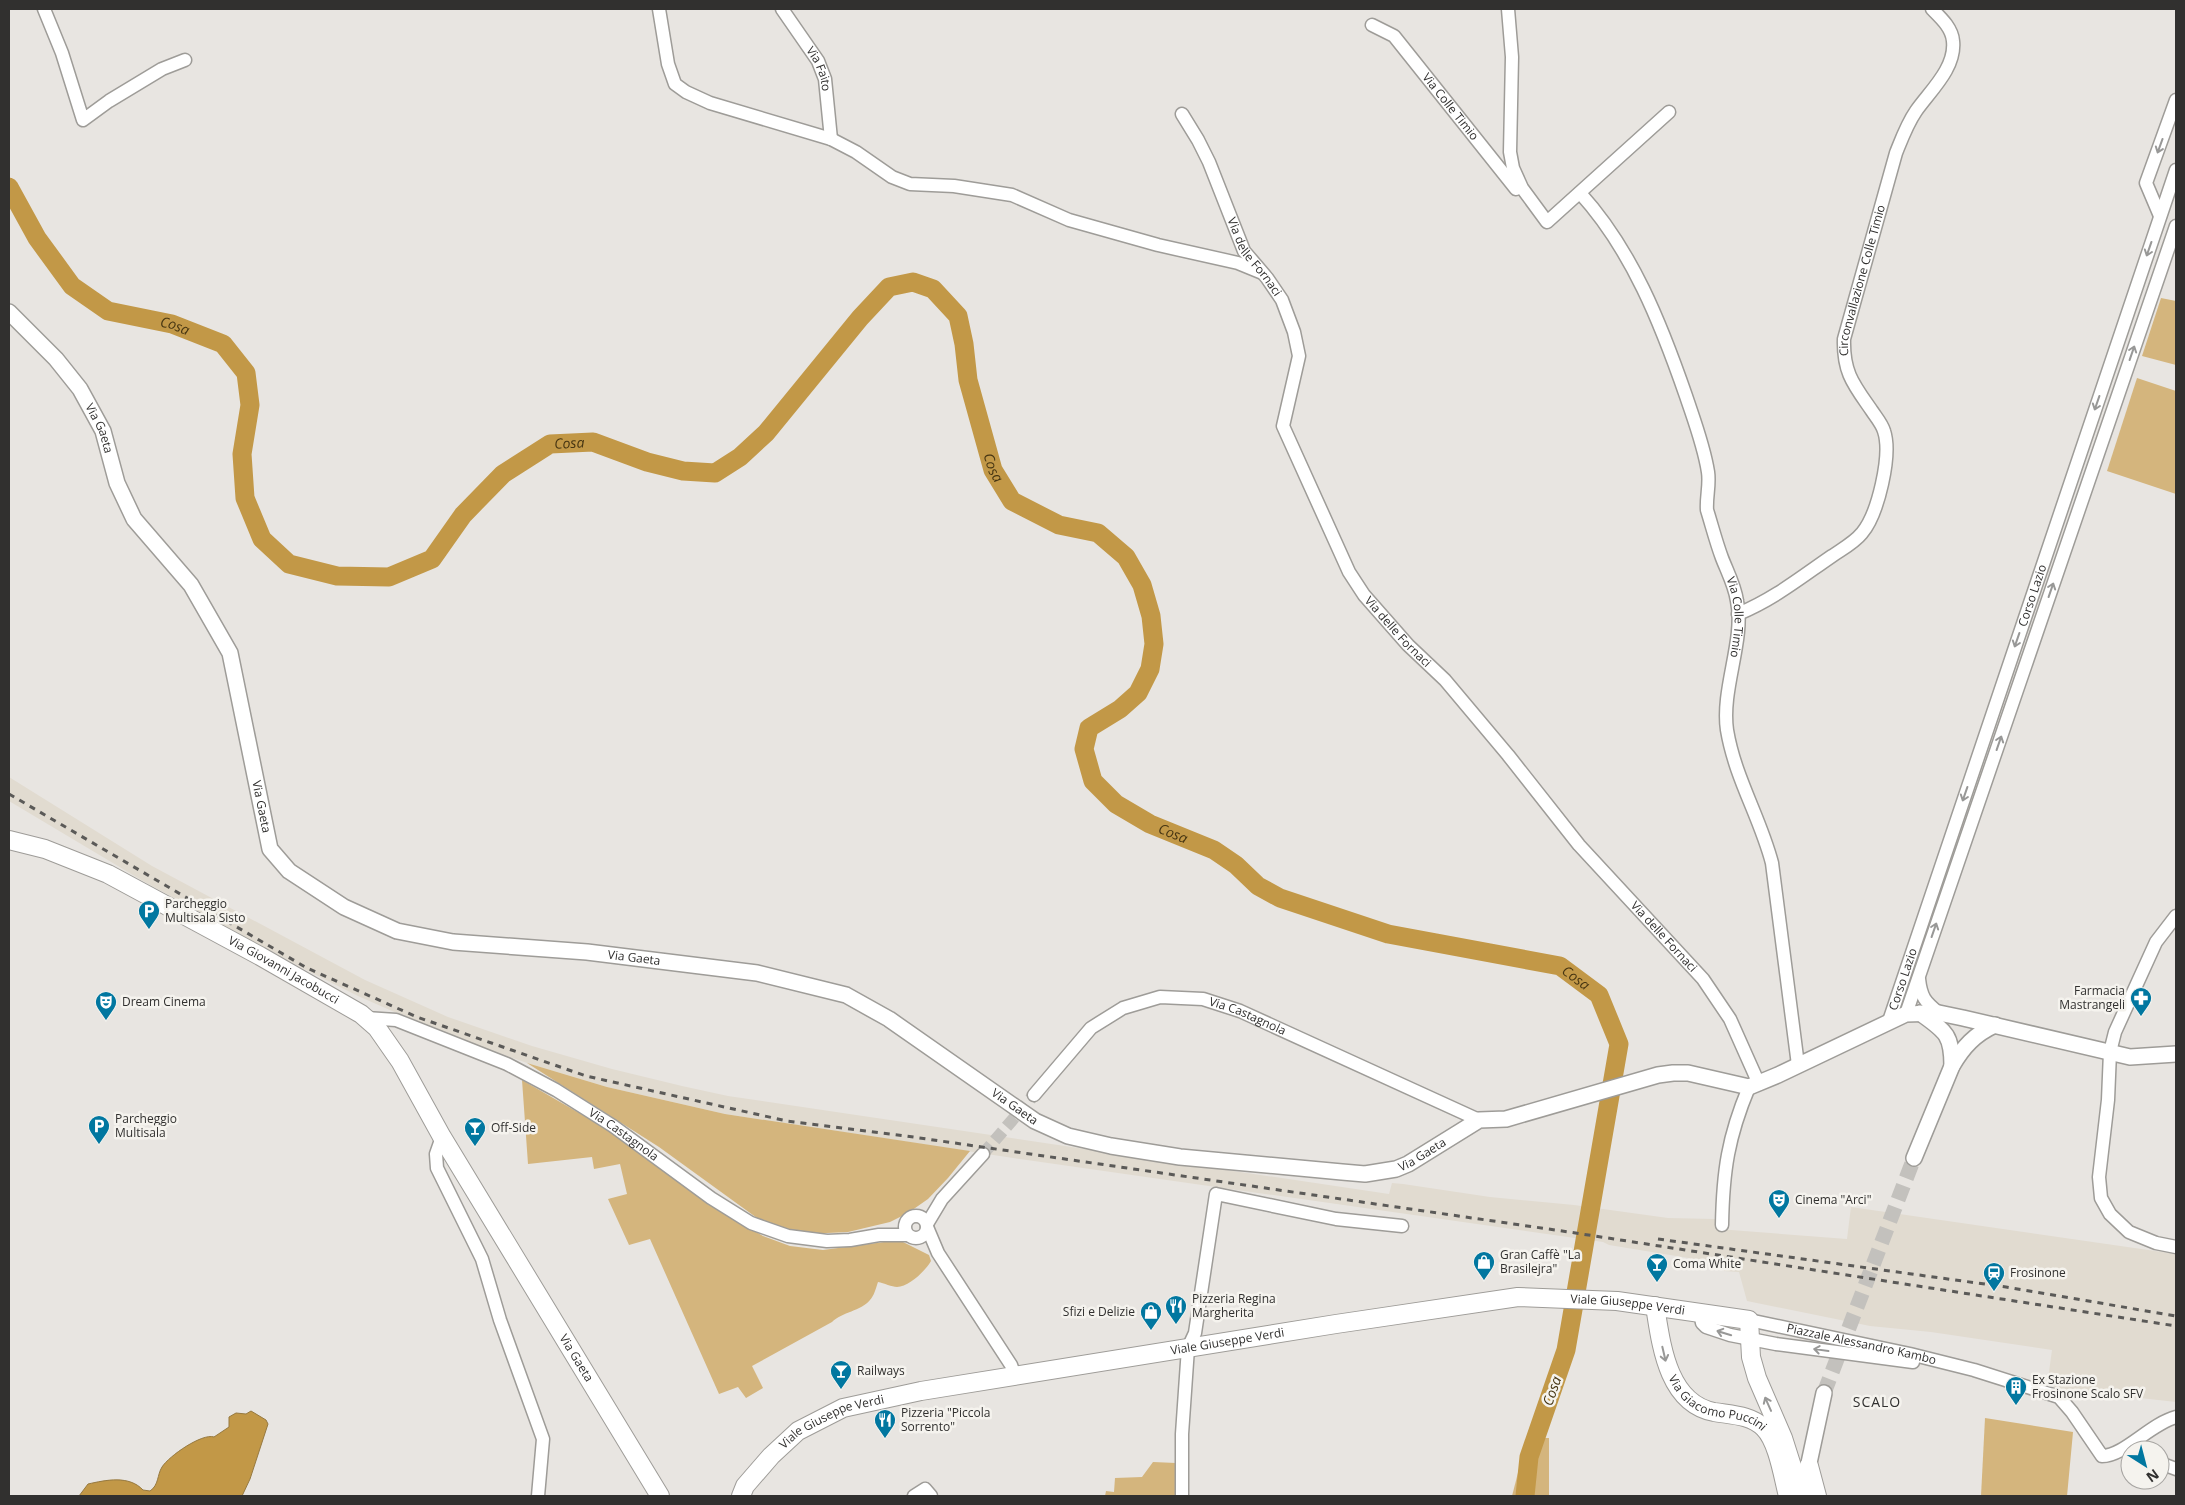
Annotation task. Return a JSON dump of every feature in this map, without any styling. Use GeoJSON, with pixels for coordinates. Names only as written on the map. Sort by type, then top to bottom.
{"type":"FeatureCollection","features":[{"type":"Feature","properties":{"kind":"main road","name":"Via Giovanni Jacobucci"},"geometry":{"type":"LineString","coordinates":[[9,840],[45,849],[108,874],[244,947],[366,1018]]}},
{"type":"Feature","properties":{"kind":"main road","name":"Via Gaeta"},"geometry":{"type":"LineString","coordinates":[[366,1018],[377,1028],[394,1050],[442,1137],[660,1496]]}},
{"type":"Feature","properties":{"kind":"main road","name":"Viale Giuseppe Verdi"},"geometry":{"type":"LineString","coordinates":[[741,1496],[745,1486],[771,1456],[798,1432],[843,1408],[921,1391],[1518,1297],[1617,1301],[1748,1320]]}},
{"type":"Feature","properties":{"kind":"main road","name":"Via Giacomo Puccini"},"geometry":{"type":"LineString","coordinates":[[1656,1306],[1665,1360],[1674,1380],[1687,1397],[1703,1409],[1744,1417],[1766,1430],[1804,1495]]}},
{"type":"Feature","properties":{"kind":"main road"},"geometry":{"type":"LineString","coordinates":[[1748,1320],[1754,1339],[1751,1357],[1757,1378],[1783,1438],[1797,1482],[1804,1495],[1813,1486],[1809,1466]]}},
{"type":"Feature","properties":{"kind":"street"},"geometry":{"type":"LineString","coordinates":[[44,9],[62,53],[82,120],[109,101],[162,69],[184,60]]}},
{"type":"Feature","properties":{"kind":"street"},"geometry":{"type":"LineString","coordinates":[[659,9],[668,64],[675,84],[686,92],[731,111],[806,130],[831,139],[856,152],[892,177],[910,184],[954,186],[1012,195],[1069,220],[1158,245],[1238,263],[1263,273]]}},
{"type":"Feature","properties":{"kind":"street","name":"Via Faito"},"geometry":{"type":"LineString","coordinates":[[782,9],[818,61],[825,80],[831,139]]}},
{"type":"Feature","properties":{"kind":"street","name":"Via Colle Timio"},"geometry":{"type":"LineString","coordinates":[[1508,9],[1512,56],[1510,152],[1513,168],[1526,194],[1547,222],[1669,112]]}},
{"type":"Feature","properties":{"kind":"street","name":"Circonvallazione Colle Timio"},"geometry":{"type":"LineString","coordinates":[[1738,614],[1799,581],[1850,544],[1862,533],[1878,497],[1886,459],[1884,430],[1853,386],[1849,377],[1843,355],[1844,339],[1896,153],[1906,129],[1936,86],[1949,63],[1953,50],[1953,39],[1947,25],[1932,9]]}},
{"type":"Feature","properties":{"kind":"street","name":"Via Colle Timio"},"geometry":{"type":"LineString","coordinates":[[1372,25],[1394,36],[1517,189],[1526,194]]}},
{"type":"Feature","properties":{"kind":"street"},"geometry":{"type":"LineString","coordinates":[[2160,216],[2146,183],[2176,100]]}},
{"type":"Feature","properties":{"kind":"street","name":"Via delle Fornaci"},"geometry":{"type":"LineString","coordinates":[[1182,114],[1209,162],[1244,251],[1263,273],[1282,300],[1294,332],[1299,356],[1284,426],[1349,572],[1364,595],[1408,645],[1445,680],[1508,755],[1584,851],[1703,979],[1730,1020],[1754,1085]]}},
{"type":"Feature","properties":{"kind":"street","name":"Corso Lazio"},"geometry":{"type":"LineString","coordinates":[[1889,1021],[2176,170]]}},
{"type":"Feature","properties":{"kind":"street","name":"Via Colle Timio"},"geometry":{"type":"LineString","coordinates":[[1580,194],[1592,206],[1617,243],[1643,288],[1669,349],[1706,459],[1709,480],[1706,496],[1707,510],[1738,601],[1738,614],[1726,704],[1727,727],[1732,755],[1743,788],[1767,844],[1772,863],[1798,1065]]}},
{"type":"Feature","properties":{"kind":"street","name":"Corso Lazio"},"geometry":{"type":"LineString","coordinates":[[1913,1014],[1918,976],[2176,226]]}},
{"type":"Feature","properties":{"kind":"street","name":"Via Gaeta"},"geometry":{"type":"LineString","coordinates":[[9,312],[56,359],[80,388],[104,430],[117,484],[134,518],[191,585],[230,653],[270,849],[289,871],[344,907],[397,931],[453,942],[587,952],[748,972],[846,995],[889,1019],[1035,1121],[1068,1136],[1111,1146],[1180,1157],[1365,1174],[1396,1169],[1408,1164],[1479,1120]]}},
{"type":"Feature","properties":{"kind":"street"},"geometry":{"type":"LineString","coordinates":[[2176,916],[2156,942],[2115,1032],[2110,1052],[2108,1100],[2099,1177],[2101,1198],[2110,1214],[2129,1232],[2156,1243],[2176,1247]]}},
{"type":"Feature","properties":{"kind":"street","name":"Corso Lazio"},"geometry":{"type":"LineString","coordinates":[[1918,976],[1920,991],[1926,1003],[1939,1013]]}},
{"type":"Feature","properties":{"kind":"street","name":"Via Castagnola"},"geometry":{"type":"LineString","coordinates":[[1034,1095],[1092,1028],[1123,1008],[1160,997],[1203,1000],[1240,1011],[1479,1120]]}},
{"type":"Feature","properties":{"kind":"street"},"geometry":{"type":"LineString","coordinates":[[1479,1120],[1506,1120],[1658,1075],[1688,1073],[1754,1085],[1889,1021],[1913,1014],[1939,1013],[2130,1057],[2176,1054]]}},
{"type":"Feature","properties":{"kind":"street"},"geometry":{"type":"LineString","coordinates":[[1913,1014],[1941,1029],[1950,1040]]}},
{"type":"Feature","properties":{"kind":"street","name":"Via Castagnola"},"geometry":{"type":"LineString","coordinates":[[366,1018],[396,1020],[507,1064],[548,1086],[613,1126],[711,1198],[751,1224],[788,1236],[827,1241],[850,1240],[879,1235]]}},
{"type":"Feature","properties":{"kind":"street"},"geometry":{"type":"LineString","coordinates":[[1952,1066],[1950,1040],[1954,1028],[1963,1018]]}},
{"type":"Feature","properties":{"kind":"street"},"geometry":{"type":"LineString","coordinates":[[1963,1018],[1967,1044]]}},
{"type":"Feature","properties":{"kind":"street"},"geometry":{"type":"LineString","coordinates":[[1914,1158],[1952,1066],[1967,1044],[1983,1030],[1995,1025]]}},
{"type":"Feature","properties":{"kind":"street"},"geometry":{"type":"LineString","coordinates":[[1722,1225],[1724,1170],[1730,1136],[1754,1085]]}},
{"type":"Feature","properties":{"kind":"street"},"geometry":{"type":"LineString","coordinates":[[442,1137],[436,1154],[437,1168],[482,1259],[500,1320],[543,1439],[538,1496]]}},
{"type":"Feature","properties":{"kind":"street"},"geometry":{"type":"LineString","coordinates":[[879,1235],[928,1211],[942,1199],[983,1154]]}},
{"type":"Feature","properties":{"kind":"street"},"geometry":{"type":"LineString","coordinates":[[1182,1496],[1182,1434],[1188,1348],[1195,1332],[1216,1194],[1336,1220],[1402,1226]]}},
{"type":"Feature","properties":{"kind":"street"},"geometry":{"type":"LineString","coordinates":[[879,1235],[924,1236],[927,1226],[942,1199]]}},
{"type":"Feature","properties":{"kind":"street"},"geometry":{"type":"LineString","coordinates":[[938,1253],[910,1237],[904,1228],[911,1219],[923,1218],[938,1253],[1011,1365],[1014,1376]]}},
{"type":"Feature","properties":{"kind":"street","name":"Piazzale Alessandro Kambo"},"geometry":{"type":"LineString","coordinates":[[1700,1312],[1702,1323],[1706,1327],[1754,1339],[1974,1370]]}},
{"type":"Feature","properties":{"kind":"street","name":"Piazzale Alessandro Kambo"},"geometry":{"type":"LineString","coordinates":[[1748,1320],[1775,1327],[1888,1348],[1974,1370],[2059,1398],[2076,1418],[2102,1456],[2113,1454]]}},
{"type":"Feature","properties":{"kind":"street"},"geometry":{"type":"LineString","coordinates":[[1809,1466],[1824,1393]]}},
{"type":"Feature","properties":{"kind":"street"},"geometry":{"type":"LineString","coordinates":[[2141,1440],[2157,1424],[2176,1417]]}},
{"type":"Feature","properties":{"kind":"street"},"geometry":{"type":"LineString","coordinates":[[2113,1454],[2120,1451]]}},
{"type":"Feature","properties":{"kind":"street"},"geometry":{"type":"LineString","coordinates":[[2113,1454],[2120,1454]]}},
{"type":"Feature","properties":{"kind":"street"},"geometry":{"type":"LineString","coordinates":[[914,1496],[925,1489],[931,1496]]}},
{"type":"Feature","properties":{"kind":"shaded area"},"geometry":{"type":"Polygon","coordinates":[[[2161,298],[2176,301],[2176,365],[2142,356],[2161,298]]]}},
{"type":"Feature","properties":{"kind":"shaded area"},"geometry":{"type":"Polygon","coordinates":[[[2137,378],[2176,391],[2176,494],[2107,471],[2137,378]]]}},
{"type":"Feature","properties":{"kind":"shaded area"},"geometry":{"type":"Polygon","coordinates":[[[9,777],[152,866],[365,980],[448,1017],[532,1046],[612,1069],[682,1086],[728,1096],[1389,1194],[1392,1183],[1403,1184],[1490,1197],[1574,1205],[1668,1218],[1715,1219],[1718,1229],[1847,1239],[1851,1207],[2176,1254],[2176,1402],[2060,1389],[2051,1385],[2048,1379],[2052,1350],[1931,1332],[1870,1326],[1747,1301],[1739,1272],[1724,1271],[1725,1264],[1609,1245],[1603,1242],[1020,1159],[725,1114],[607,1087],[527,1063],[442,1033],[358,996],[302,968],[143,881],[9,801],[9,777]]]}},
{"type":"Feature","properties":{"kind":"shaded area"},"geometry":{"type":"Polygon","coordinates":[[[527,1063],[607,1087],[725,1114],[970,1151],[928,1199],[908,1213],[890,1222],[848,1232],[806,1234],[778,1227],[757,1218],[659,1147],[527,1063]]]}},
{"type":"Feature","properties":{"kind":"shaded area"},"geometry":{"type":"Polygon","coordinates":[[[522,1080],[600,1125],[706,1202],[763,1236],[790,1246],[823,1250],[899,1240],[929,1255],[931,1261],[917,1277],[902,1286],[895,1287],[878,1282],[873,1296],[866,1304],[752,1366],[763,1388],[746,1398],[738,1387],[719,1394],[650,1239],[629,1245],[608,1199],[627,1194],[620,1164],[594,1169],[592,1157],[528,1164],[522,1080]]]}},
{"type":"Feature","properties":{"kind":"shaded area"},"geometry":{"type":"Polygon","coordinates":[[[251,1411],[266,1420],[268,1424],[250,1479],[242,1496],[79,1496],[88,1484],[110,1480],[124,1480],[137,1485],[143,1490],[150,1491],[155,1486],[160,1470],[171,1457],[186,1446],[202,1438],[214,1437],[229,1427],[229,1417],[236,1413],[246,1414],[251,1411]]]}},
{"type":"Feature","properties":{"kind":"shaded area"},"geometry":{"type":"Polygon","coordinates":[[[1985,1418],[2073,1432],[2067,1496],[1981,1496],[1985,1418]]]}},
{"type":"Feature","properties":{"kind":"shaded area"},"geometry":{"type":"Polygon","coordinates":[[[1527,1438],[1549,1438],[1549,1496],[1512,1496],[1527,1438]]]}},
{"type":"Feature","properties":{"kind":"shaded area"},"geometry":{"type":"Polygon","coordinates":[[[1153,1462],[1176,1463],[1177,1496],[1105,1496],[1106,1491],[1114,1492],[1115,1478],[1142,1477],[1153,1462]]]}},
{"type":"Feature","properties":{"kind":"waterway","name":"Cosa"},"geometry":{"type":"LineString","coordinates":[[9,187],[37,238],[72,286],[108,311],[172,324],[223,344],[246,373],[250,405],[242,454],[245,498],[262,539],[289,564],[337,576],[389,577],[432,559],[463,515],[503,474],[550,444],[593,442],[647,462],[683,471],[715,473],[740,457],[766,433],[860,318],[889,287],[913,282],[933,289],[958,316],[964,344],[968,380],[993,470],[1012,501],[1059,525],[1098,533],[1126,557],[1142,585],[1151,616],[1154,644],[1150,669],[1138,693],[1120,709],[1089,728],[1084,749],[1093,781],[1116,804],[1150,824],[1214,850],[1236,865],[1258,886],[1280,898],[1388,934],[1560,966],[1599,995],[1619,1044],[1566,1350],[1529,1457],[1525,1496]]}},
{"type":"Feature","properties":{"kind":"tunnel"},"geometry":{"type":"LineString","coordinates":[[983,1154],[1034,1095]]}},
{"type":"Feature","properties":{"kind":"tunnel"},"geometry":{"type":"LineString","coordinates":[[1824,1393],[1914,1158]]}},
{"type":"Feature","properties":{"kind":"railway"},"geometry":{"type":"LineString","coordinates":[[9,794],[307,968],[417,1017],[586,1076],[787,1121],[906,1136],[1569,1232],[2176,1326]]}},
{"type":"Feature","properties":{"kind":"railway"},"geometry":{"type":"LineString","coordinates":[[1658,1239],[2006,1287],[2176,1316]]}},
{"type":"Feature","properties":{"kind":"place","name":"Parcheggio Multisala Sisto"},"geometry":{"type":"Point","coordinates":[149,930]}},
{"type":"Feature","properties":{"kind":"place","name":"Farmacia Mastrangeli"},"geometry":{"type":"Point","coordinates":[2141,1017]}},
{"type":"Feature","properties":{"kind":"place","name":"Dream Cinema"},"geometry":{"type":"Point","coordinates":[106,1021]}},
{"type":"Feature","properties":{"kind":"place","name":"Parcheggio Multisala"},"geometry":{"type":"Point","coordinates":[99,1145]}},
{"type":"Feature","properties":{"kind":"place","name":"Off-Side"},"geometry":{"type":"Point","coordinates":[475,1147]}},
{"type":"Feature","properties":{"kind":"place","name":"Cinema \"Arci\""},"geometry":{"type":"Point","coordinates":[1779,1219]}},
{"type":"Feature","properties":{"kind":"place","name":"Gran Caffè \"La Brasilejra\""},"geometry":{"type":"Point","coordinates":[1484,1281]}},
{"type":"Feature","properties":{"kind":"place","name":"Coma White"},"geometry":{"type":"Point","coordinates":[1657,1283]}},
{"type":"Feature","properties":{"kind":"place","name":"Frosinone"},"geometry":{"type":"Point","coordinates":[1994,1292]}},
{"type":"Feature","properties":{"kind":"place","name":"Pizzeria Regina Margherita"},"geometry":{"type":"Point","coordinates":[1176,1325]}},
{"type":"Feature","properties":{"kind":"place","name":"Sfizi e Delizie"},"geometry":{"type":"Point","coordinates":[1151,1331]}},
{"type":"Feature","properties":{"kind":"place","name":"Railways"},"geometry":{"type":"Point","coordinates":[841,1390]}},
{"type":"Feature","properties":{"kind":"place","name":"Ex Stazione Frosinone Scalo SFV"},"geometry":{"type":"Point","coordinates":[2016,1406]}},
{"type":"Feature","properties":{"kind":"place","name":"Pizzeria \"Piccola Sorrento\""},"geometry":{"type":"Point","coordinates":[885,1439]}},
{"type":"Feature","properties":{"kind":"district","name":"SCALO"},"geometry":{"type":"Point","coordinates":[1877,1402]}}]}
